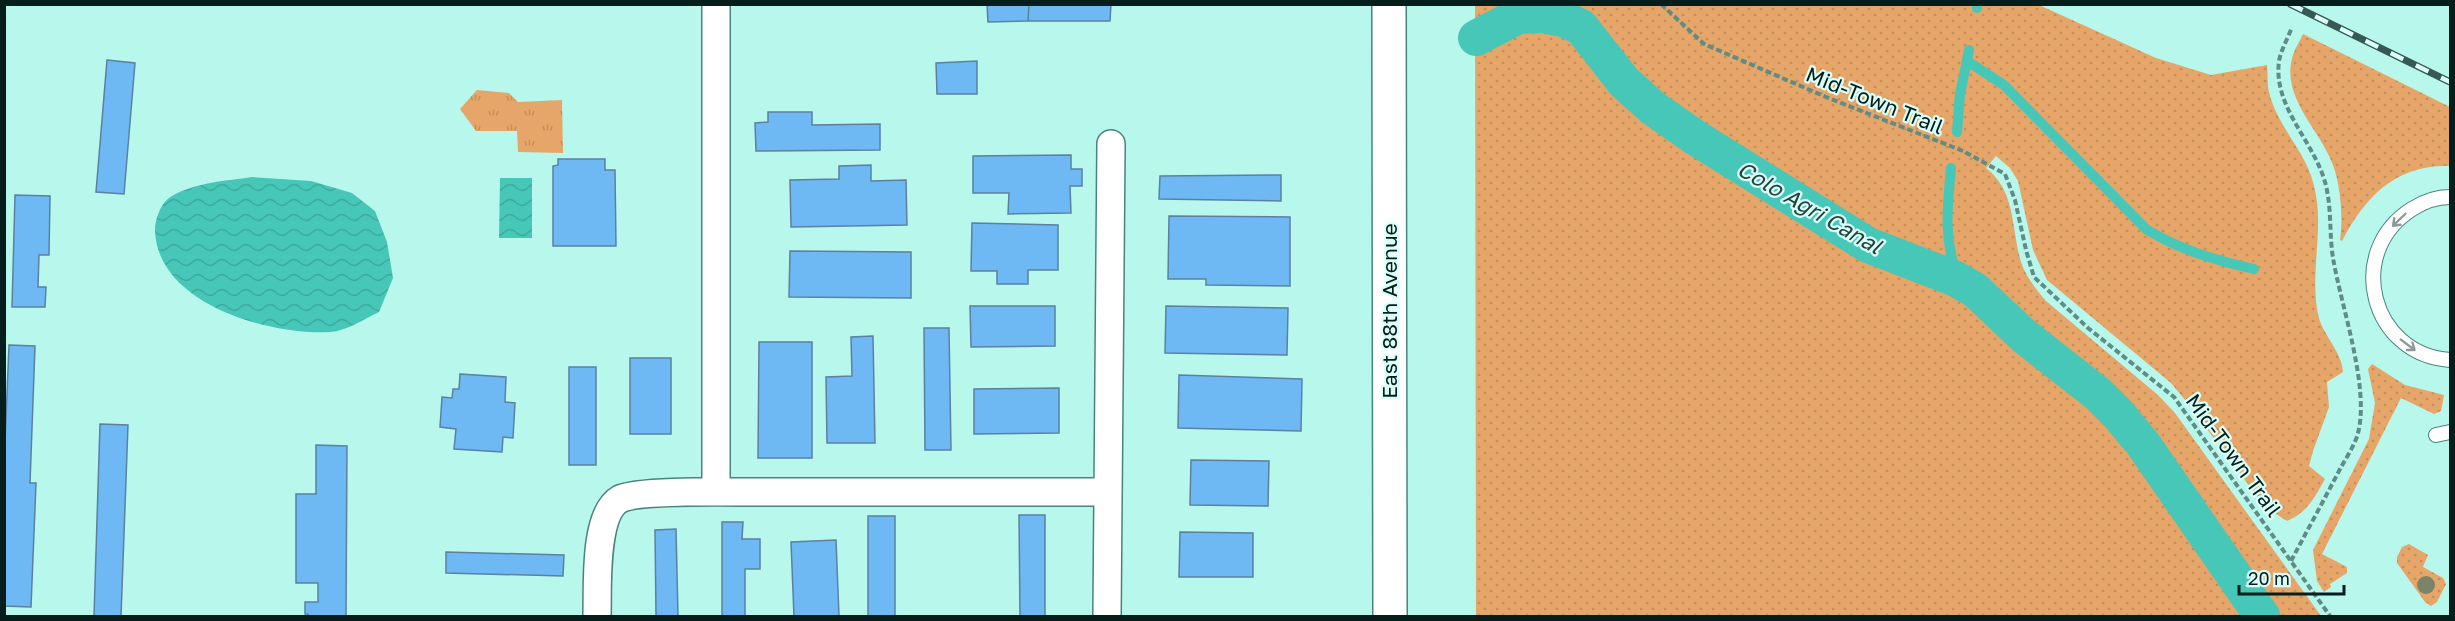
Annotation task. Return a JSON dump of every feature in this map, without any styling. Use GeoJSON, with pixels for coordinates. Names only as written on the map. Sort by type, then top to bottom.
{"type":"FeatureCollection","features":[{"type":"Feature","properties":{"kind":"main road","name":"East 88th Avenue"},"geometry":{"type":"LineString","coordinates":[[1389,4],[1390,616]]}},
{"type":"Feature","properties":{"kind":"street"},"geometry":{"type":"LineString","coordinates":[[716,4],[717,492]]}},
{"type":"Feature","properties":{"kind":"street"},"geometry":{"type":"LineString","coordinates":[[1107,616],[1111,144]]}},
{"type":"Feature","properties":{"kind":"street"},"geometry":{"type":"LineString","coordinates":[[597,616],[598,559],[602,529],[611,507],[619,500],[633,495],[717,492],[1107,492]]}},
{"type":"Feature","properties":{"kind":"lane"},"geometry":{"type":"LineString","coordinates":[[2451,196],[2422,203],[2401,216],[2385,235],[2375,258],[2373,283],[2378,309],[2392,332],[2412,350],[2437,359],[2451,360]]}},
{"type":"Feature","properties":{"kind":"lane"},"geometry":{"type":"LineString","coordinates":[[2436,435],[2451,432]]}},
{"type":"Feature","properties":{"kind":"path","name":"Mid-Town Trail"},"geometry":{"type":"LineString","coordinates":[[1661,4],[1704,44],[1826,97],[1964,150],[2005,174],[2015,200],[2034,277],[2088,328],[2174,397],[2291,561],[2358,434],[2361,409],[2359,384],[2330,240],[2331,211],[2325,181],[2285,104],[2278,80],[2280,59],[2292,27]]}},
{"type":"Feature","properties":{"kind":"path"},"geometry":{"type":"LineString","coordinates":[[2291,561],[2330,616]]}},
{"type":"Feature","properties":{"kind":"green space"},"geometry":{"type":"Polygon","coordinates":[[[1475,5],[2039,5],[2156,58],[2211,75],[2267,65],[2268,89],[2273,104],[2309,170],[2317,198],[2315,281],[2318,314],[2323,329],[2339,357],[2343,372],[2327,382],[2329,407],[2309,466],[2325,479],[2305,509],[2287,521],[2259,499],[2171,383],[2047,280],[2033,250],[2018,181],[2010,168],[1996,156],[1986,168],[1996,177],[2008,199],[2021,262],[2035,287],[2046,301],[2158,395],[2175,413],[2321,616],[1476,616],[1475,5]]]}},
{"type":"Feature","properties":{"kind":"green space"},"geometry":{"type":"Polygon","coordinates":[[[2303,34],[2450,107],[2450,166],[2414,171],[2384,186],[2361,210],[2342,241],[2340,240],[2340,197],[2335,171],[2322,143],[2297,101],[2292,86],[2290,71],[2293,55],[2303,34]]]}},
{"type":"Feature","properties":{"kind":"green space"},"geometry":{"type":"Polygon","coordinates":[[[477,90],[509,93],[518,102],[562,100],[563,153],[518,152],[517,131],[476,131],[460,109],[477,90]]]}},
{"type":"Feature","properties":{"kind":"green space"},"geometry":{"type":"Polygon","coordinates":[[[2372,364],[2405,385],[2444,395],[2441,411],[2434,414],[2401,398],[2322,554],[2347,567],[2347,573],[2330,584],[2331,587],[2324,592],[2317,581],[2313,550],[2369,439],[2375,403],[2368,369],[2372,364]]]}},
{"type":"Feature","properties":{"kind":"green space"},"geometry":{"type":"Polygon","coordinates":[[[2409,544],[2428,555],[2423,567],[2443,578],[2446,584],[2437,602],[2431,606],[2425,602],[2397,563],[2402,547],[2409,544]]]}},
{"type":"Feature","properties":{"kind":"water"},"geometry":{"type":"Polygon","coordinates":[[[252,177],[311,181],[352,193],[375,211],[387,242],[393,278],[379,312],[348,328],[329,332],[304,332],[276,328],[248,321],[220,310],[195,296],[175,278],[161,256],[155,231],[157,216],[165,202],[181,191],[191,188],[252,177]]]}},
{"type":"Feature","properties":{"kind":"water"},"geometry":{"type":"Polygon","coordinates":[[[500,178],[532,178],[532,238],[499,238],[500,178]]]}},
{"type":"Feature","properties":{"kind":"building"},"geometry":{"type":"Polygon","coordinates":[[[987,4],[1029,4],[1028,21],[988,22],[987,4]]]}},
{"type":"Feature","properties":{"kind":"building"},"geometry":{"type":"Polygon","coordinates":[[[1029,4],[1111,4],[1110,21],[1028,21],[1029,4]]]}},
{"type":"Feature","properties":{"kind":"building"},"geometry":{"type":"Polygon","coordinates":[[[107,60],[135,63],[124,194],[96,192],[107,60]]]}},
{"type":"Feature","properties":{"kind":"building"},"geometry":{"type":"Polygon","coordinates":[[[977,61],[977,94],[937,94],[936,63],[977,61]]]}},
{"type":"Feature","properties":{"kind":"building"},"geometry":{"type":"Polygon","coordinates":[[[768,112],[812,112],[812,125],[880,124],[880,150],[756,151],[755,123],[768,122],[768,112]]]}},
{"type":"Feature","properties":{"kind":"building"},"geometry":{"type":"Polygon","coordinates":[[[1071,155],[1071,169],[1082,169],[1082,186],[1070,186],[1071,213],[1008,214],[1009,193],[973,193],[973,156],[1071,155]]]}},
{"type":"Feature","properties":{"kind":"building"},"geometry":{"type":"Polygon","coordinates":[[[558,159],[605,159],[605,170],[615,170],[616,246],[553,246],[553,166],[558,165],[558,159]]]}},
{"type":"Feature","properties":{"kind":"building"},"geometry":{"type":"Polygon","coordinates":[[[871,165],[871,181],[906,180],[907,225],[791,227],[790,180],[839,179],[839,166],[871,165]]]}},
{"type":"Feature","properties":{"kind":"building"},"geometry":{"type":"Polygon","coordinates":[[[1281,175],[1281,201],[1159,199],[1160,176],[1281,175]]]}},
{"type":"Feature","properties":{"kind":"building"},"geometry":{"type":"Polygon","coordinates":[[[15,195],[50,196],[49,255],[39,255],[38,287],[46,287],[45,307],[12,307],[15,195]]]}},
{"type":"Feature","properties":{"kind":"building"},"geometry":{"type":"Polygon","coordinates":[[[1169,216],[1290,217],[1290,286],[1206,285],[1206,279],[1168,279],[1169,216]]]}},
{"type":"Feature","properties":{"kind":"building"},"geometry":{"type":"Polygon","coordinates":[[[972,223],[1058,225],[1058,270],[1028,270],[1028,284],[997,284],[997,271],[971,271],[972,223]]]}},
{"type":"Feature","properties":{"kind":"building"},"geometry":{"type":"Polygon","coordinates":[[[790,251],[911,252],[911,298],[789,297],[790,251]]]}},
{"type":"Feature","properties":{"kind":"building"},"geometry":{"type":"Polygon","coordinates":[[[970,306],[1055,306],[1055,346],[971,347],[970,306]]]}},
{"type":"Feature","properties":{"kind":"building"},"geometry":{"type":"Polygon","coordinates":[[[1166,306],[1288,308],[1287,355],[1165,353],[1166,306]]]}},
{"type":"Feature","properties":{"kind":"building"},"geometry":{"type":"Polygon","coordinates":[[[924,328],[949,328],[951,450],[925,450],[924,328]]]}},
{"type":"Feature","properties":{"kind":"building"},"geometry":{"type":"Polygon","coordinates":[[[873,336],[875,443],[827,443],[826,377],[852,376],[851,337],[873,336]]]}},
{"type":"Feature","properties":{"kind":"building"},"geometry":{"type":"Polygon","coordinates":[[[759,342],[812,342],[812,458],[758,458],[759,342]]]}},
{"type":"Feature","properties":{"kind":"building"},"geometry":{"type":"Polygon","coordinates":[[[9,345],[35,346],[30,483],[36,483],[31,607],[4,606],[4,467],[9,345]]]}},
{"type":"Feature","properties":{"kind":"building"},"geometry":{"type":"Polygon","coordinates":[[[630,358],[671,358],[671,434],[630,434],[630,358]]]}},
{"type":"Feature","properties":{"kind":"building"},"geometry":{"type":"Polygon","coordinates":[[[569,367],[596,367],[596,465],[569,465],[569,367]]]}},
{"type":"Feature","properties":{"kind":"building"},"geometry":{"type":"Polygon","coordinates":[[[460,374],[506,377],[505,402],[515,403],[513,438],[503,437],[502,452],[454,449],[456,429],[440,427],[442,397],[452,398],[453,389],[459,389],[460,374]]]}},
{"type":"Feature","properties":{"kind":"building"},"geometry":{"type":"Polygon","coordinates":[[[1179,375],[1302,379],[1301,431],[1178,428],[1179,375]]]}},
{"type":"Feature","properties":{"kind":"building"},"geometry":{"type":"Polygon","coordinates":[[[1059,388],[1059,433],[974,434],[974,389],[1059,388]]]}},
{"type":"Feature","properties":{"kind":"building"},"geometry":{"type":"Polygon","coordinates":[[[100,424],[128,425],[121,616],[94,616],[100,424]]]}},
{"type":"Feature","properties":{"kind":"building"},"geometry":{"type":"Polygon","coordinates":[[[316,445],[347,446],[346,616],[308,616],[305,614],[305,602],[318,602],[318,583],[296,583],[296,494],[316,494],[316,445]]]}},
{"type":"Feature","properties":{"kind":"building"},"geometry":{"type":"Polygon","coordinates":[[[1191,460],[1269,461],[1268,506],[1190,505],[1191,460]]]}},
{"type":"Feature","properties":{"kind":"building"},"geometry":{"type":"Polygon","coordinates":[[[1019,515],[1045,515],[1045,616],[1020,616],[1019,515]]]}},
{"type":"Feature","properties":{"kind":"building"},"geometry":{"type":"Polygon","coordinates":[[[868,516],[895,516],[895,616],[868,616],[868,516]]]}},
{"type":"Feature","properties":{"kind":"building"},"geometry":{"type":"Polygon","coordinates":[[[722,522],[743,522],[742,539],[760,539],[760,569],[745,569],[745,616],[722,616],[722,522]]]}},
{"type":"Feature","properties":{"kind":"building"},"geometry":{"type":"Polygon","coordinates":[[[676,529],[678,616],[656,616],[655,530],[676,529]]]}},
{"type":"Feature","properties":{"kind":"building"},"geometry":{"type":"Polygon","coordinates":[[[1180,532],[1253,533],[1253,577],[1179,577],[1180,532]]]}},
{"type":"Feature","properties":{"kind":"building"},"geometry":{"type":"Polygon","coordinates":[[[836,540],[839,616],[794,616],[791,542],[836,540]]]}},
{"type":"Feature","properties":{"kind":"building"},"geometry":{"type":"Polygon","coordinates":[[[446,552],[564,555],[563,576],[446,573],[446,552]]]}},
{"type":"Feature","properties":{"kind":"waterway","name":"Colo Agri Canal"},"geometry":{"type":"LineString","coordinates":[[1476,38],[1518,16],[1543,15],[1563,19],[1581,27],[1624,82],[1653,108],[1696,138],[1868,245],[1956,279],[1975,290],[2024,336],[2098,394],[2118,414],[2143,444],[2262,616]]}},
{"type":"Feature","properties":{"kind":"waterway"},"geometry":{"type":"LineString","coordinates":[[1957,132],[1960,94],[1969,50]]}},
{"type":"Feature","properties":{"kind":"waterway"},"geometry":{"type":"LineString","coordinates":[[1967,61],[2004,85],[2146,229],[2172,243],[2198,253],[2254,269]]}},
{"type":"Feature","properties":{"kind":"waterway"},"geometry":{"type":"LineString","coordinates":[[1951,168],[1949,240],[1960,282]]}},
{"type":"Feature","properties":{"kind":"railway"},"geometry":{"type":"LineString","coordinates":[[2290,4],[2450,82]]}}]}
